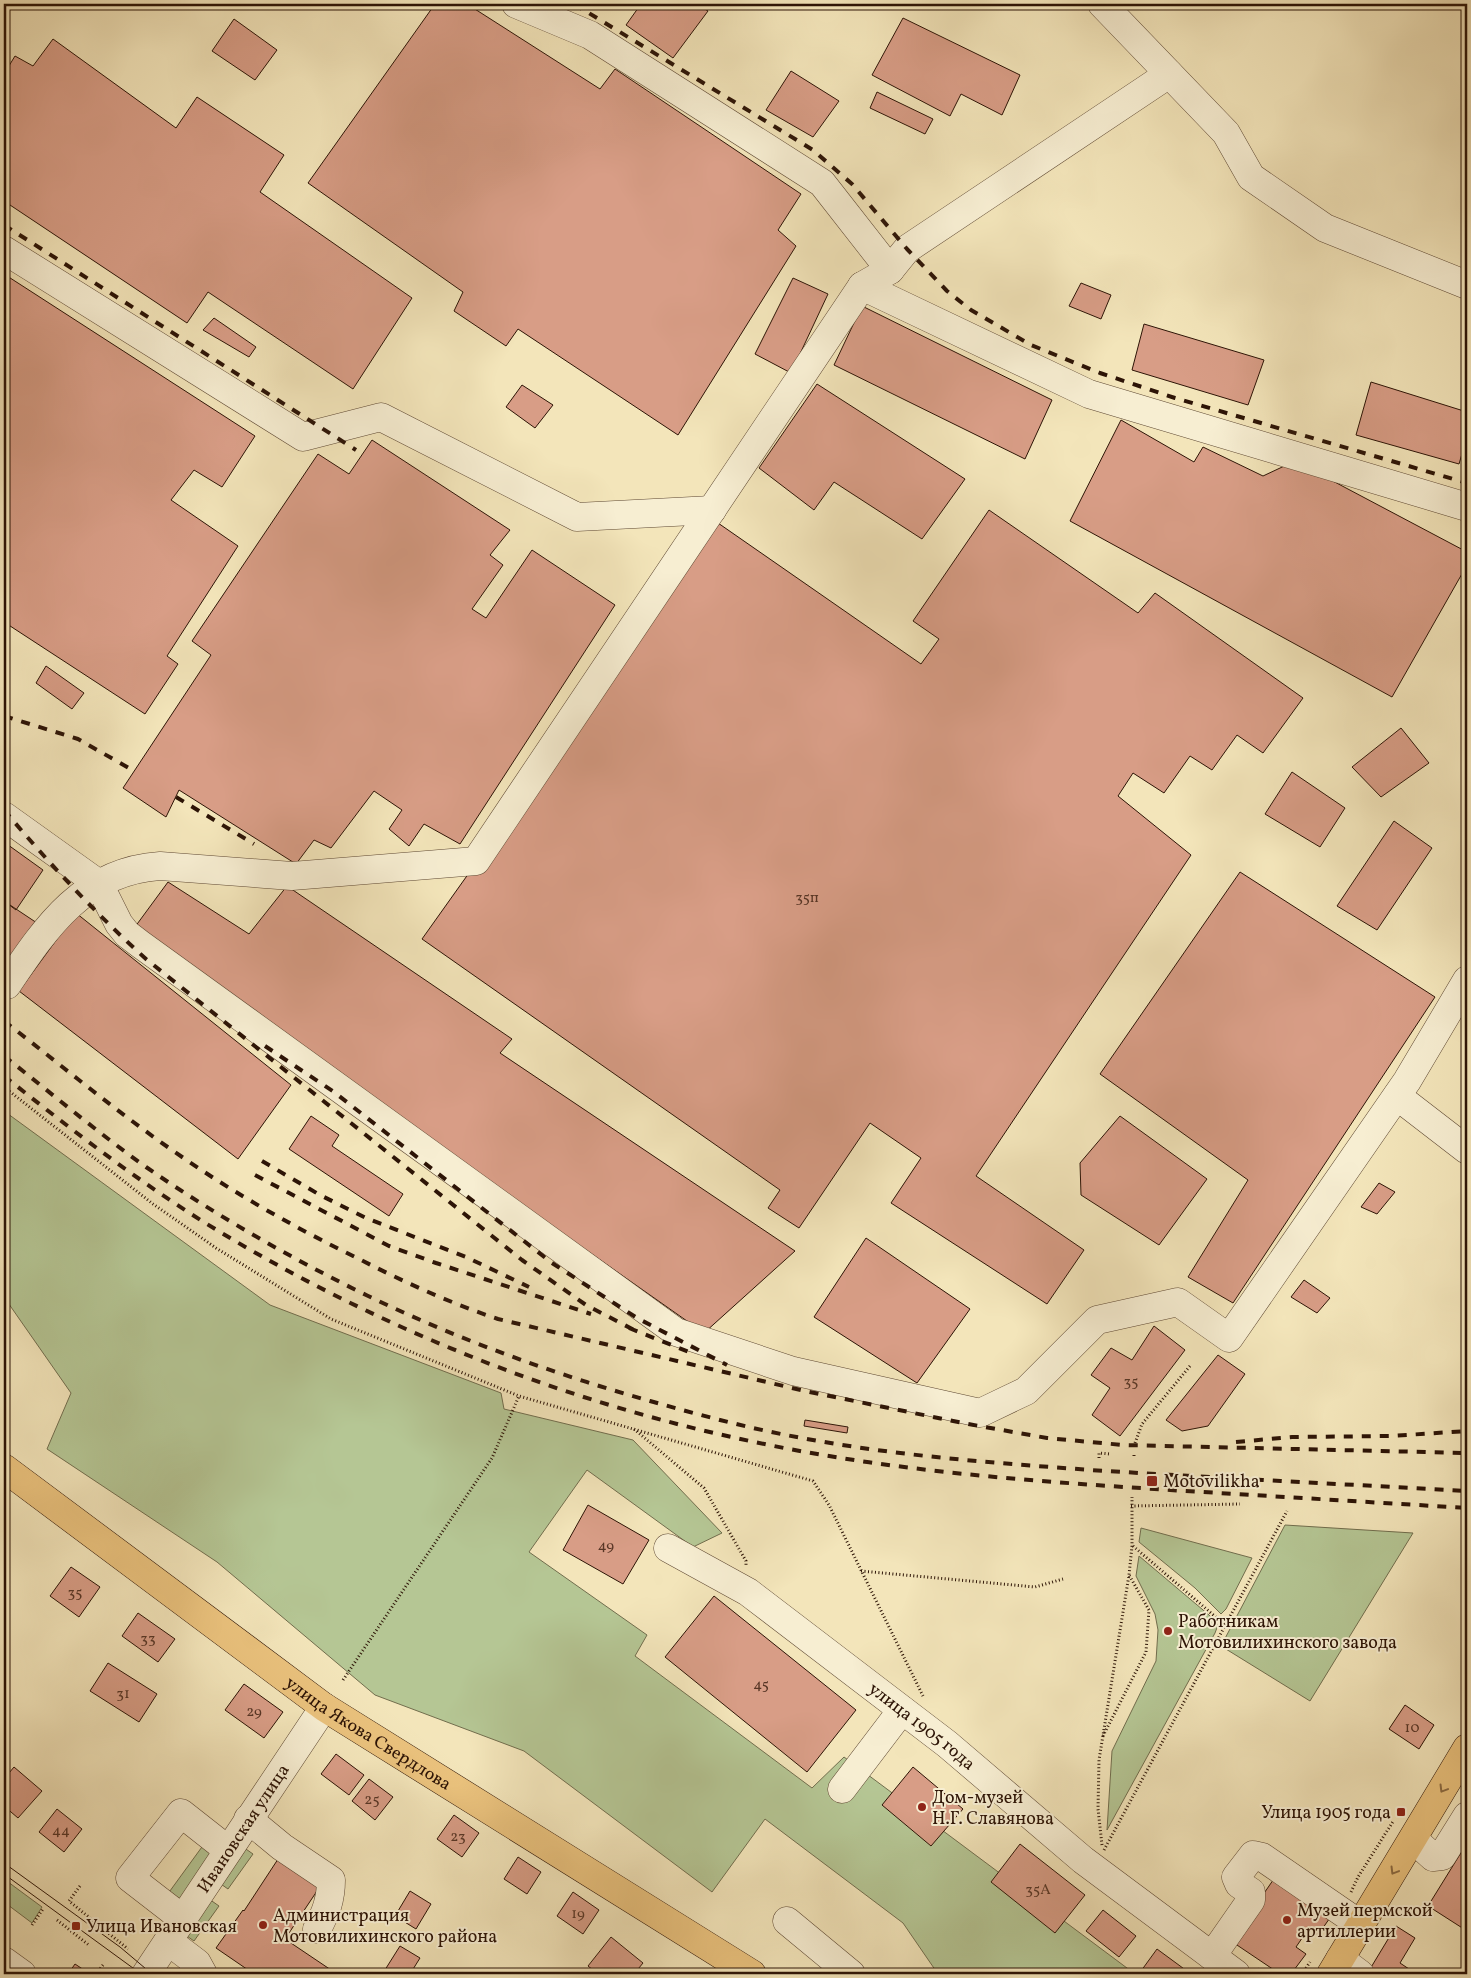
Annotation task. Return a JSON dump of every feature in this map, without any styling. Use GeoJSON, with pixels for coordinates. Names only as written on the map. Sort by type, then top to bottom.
{"type":"FeatureCollection","features":[{"type":"Feature","properties":{"kind":"main road","name":"улица Якова Свердлова"},"geometry":{"type":"LineString","coordinates":[[4,1468],[324,1707],[752,1974]]}},
{"type":"Feature","properties":{"kind":"main road"},"geometry":{"type":"LineString","coordinates":[[1344,1969],[1360,1925],[1467,1748]]}},
{"type":"Feature","properties":{"kind":"street"},"geometry":{"type":"LineString","coordinates":[[516,4],[590,35],[822,183],[890,270]]}},
{"type":"Feature","properties":{"kind":"street"},"geometry":{"type":"LineString","coordinates":[[1102,4],[1226,133],[1251,177],[1324,228],[1467,286]]}},
{"type":"Feature","properties":{"kind":"street"},"geometry":{"type":"LineString","coordinates":[[7,985],[48,925],[64,909],[99,884],[139,867],[160,866],[292,876],[476,861],[862,286],[890,270],[907,250],[1169,74]]}},
{"type":"Feature","properties":{"kind":"street"},"geometry":{"type":"LineString","coordinates":[[4,250],[303,437],[381,417],[577,517],[712,510]]}},
{"type":"Feature","properties":{"kind":"street"},"geometry":{"type":"LineString","coordinates":[[862,286],[1090,394],[1467,507]]}},
{"type":"Feature","properties":{"kind":"street"},"geometry":{"type":"LineString","coordinates":[[4,816],[99,884],[119,924],[127,934],[140,944],[676,1332],[793,1371],[980,1413],[1026,1391],[1097,1320],[1178,1302],[1229,1338],[1397,1096],[1467,980]]}},
{"type":"Feature","properties":{"kind":"street"},"geometry":{"type":"LineString","coordinates":[[1397,1096],[1467,1150]]}},
{"type":"Feature","properties":{"kind":"street","name":"улица 1905 года"},"geometry":{"type":"LineString","coordinates":[[668,1548],[748,1592],[914,1705],[947,1744],[1083,1860],[1236,1974]]}},
{"type":"Feature","properties":{"kind":"street"},"geometry":{"type":"LineString","coordinates":[[842,1789],[914,1705]]}},
{"type":"Feature","properties":{"kind":"street","name":"Ивановская улица"},"geometry":{"type":"LineString","coordinates":[[146,1974],[324,1707]]}},
{"type":"Feature","properties":{"kind":"street"},"geometry":{"type":"LineString","coordinates":[[203,1974],[175,1930],[130,1878],[181,1813],[228,1850]]}},
{"type":"Feature","properties":{"kind":"street"},"geometry":{"type":"LineString","coordinates":[[1413,1839],[1433,1856],[1442,1856],[1467,1816]]}},
{"type":"Feature","properties":{"kind":"street"},"geometry":{"type":"LineString","coordinates":[[248,1819],[282,1847],[332,1880],[332,1896],[324,1917],[316,1929]]}},
{"type":"Feature","properties":{"kind":"street"},"geometry":{"type":"LineString","coordinates":[[1212,1956],[1250,1900],[1251,1892],[1239,1884],[1236,1877],[1253,1855],[1262,1857],[1360,1925]]}},
{"type":"Feature","properties":{"kind":"street"},"geometry":{"type":"LineString","coordinates":[[787,1921],[852,1974]]}},
{"type":"Feature","properties":{"kind":"street"},"geometry":{"type":"LineString","coordinates":[[4,1961],[22,1974]]}},
{"type":"Feature","properties":{"kind":"path"},"geometry":{"type":"LineString","coordinates":[[4,1087],[153,1204],[216,1248],[332,1319],[519,1396],[813,1481],[829,1505],[861,1571],[914,1705]]}},
{"type":"Feature","properties":{"kind":"path"},"geometry":{"type":"LineString","coordinates":[[1135,1442],[1142,1424],[1190,1366]]}},
{"type":"Feature","properties":{"kind":"path"},"geometry":{"type":"LineString","coordinates":[[343,1680],[492,1458],[519,1396]]}},
{"type":"Feature","properties":{"kind":"path"},"geometry":{"type":"LineString","coordinates":[[633,1428],[704,1488],[746,1561],[748,1592]]}},
{"type":"Feature","properties":{"kind":"path"},"geometry":{"type":"LineString","coordinates":[[1099,1458],[1099,1453],[1110,1454]]}},
{"type":"Feature","properties":{"kind":"path"},"geometry":{"type":"LineString","coordinates":[[1132,1497],[1132,1546],[1129,1574],[1101,1740],[1097,1782],[1103,1852],[1287,1511]]}},
{"type":"Feature","properties":{"kind":"path"},"geometry":{"type":"LineString","coordinates":[[1131,1506],[1240,1504]]}},
{"type":"Feature","properties":{"kind":"path"},"geometry":{"type":"LineString","coordinates":[[1132,1546],[1225,1625]]}},
{"type":"Feature","properties":{"kind":"path"},"geometry":{"type":"LineString","coordinates":[[861,1571],[1036,1586],[1063,1579]]}},
{"type":"Feature","properties":{"kind":"path"},"geometry":{"type":"LineString","coordinates":[[1101,1740],[1146,1652],[1149,1610],[1129,1574]]}},
{"type":"Feature","properties":{"kind":"path"},"geometry":{"type":"LineString","coordinates":[[80,1886],[69,1900],[128,1949]]}},
{"type":"Feature","properties":{"kind":"path"},"geometry":{"type":"LineString","coordinates":[[32,1925],[43,1909]]}},
{"type":"Feature","properties":{"kind":"path"},"geometry":{"type":"LineString","coordinates":[[57,1920],[90,1946]]}},
{"type":"Feature","properties":{"kind":"path"},"geometry":{"type":"LineString","coordinates":[[96,1974],[103,1965]]}},
{"type":"Feature","properties":{"kind":"green space"},"geometry":{"type":"Polygon","coordinates":[[[4,1111],[270,1305],[501,1393],[504,1409],[633,1440],[722,1533],[693,1547],[587,1470],[529,1552],[647,1635],[635,1656],[812,1788],[844,1757],[1135,1974],[938,1974],[903,1923],[765,1819],[712,1892],[524,1751],[375,1695],[217,1562],[47,1449],[71,1393],[4,1297],[4,1111]]]}},
{"type":"Feature","properties":{"kind":"green space"},"geometry":{"type":"Polygon","coordinates":[[[1285,1525],[1413,1533],[1310,1701],[1221,1646],[1285,1525]]]}},
{"type":"Feature","properties":{"kind":"green space"},"geometry":{"type":"Polygon","coordinates":[[[1141,1528],[1252,1558],[1226,1609],[1221,1614],[1195,1588],[1139,1542],[1141,1528]]]}},
{"type":"Feature","properties":{"kind":"green space"},"geometry":{"type":"Polygon","coordinates":[[[1139,1556],[1209,1615],[1218,1625],[1107,1830],[1112,1751],[1156,1661],[1158,1630],[1155,1614],[1136,1576],[1139,1556]]]}},
{"type":"Feature","properties":{"kind":"green space"},"geometry":{"type":"Polygon","coordinates":[[[207,1840],[219,1849],[179,1904],[167,1895],[207,1840]]]}},
{"type":"Feature","properties":{"kind":"green space"},"geometry":{"type":"Polygon","coordinates":[[[243,1847],[253,1854],[228,1889],[218,1882],[243,1847]]]}},
{"type":"Feature","properties":{"kind":"green space"},"geometry":{"type":"Polygon","coordinates":[[[4,1879],[42,1907],[32,1923],[4,1902],[4,1879]]]}},
{"type":"Feature","properties":{"kind":"green space"},"geometry":{"type":"Polygon","coordinates":[[[209,1899],[219,1906],[194,1941],[184,1934],[209,1899]]]}},
{"type":"Feature","properties":{"kind":"building"},"geometry":{"type":"Polygon","coordinates":[[[435,4],[467,4],[600,89],[615,69],[801,194],[778,230],[796,246],[678,435],[518,329],[506,346],[454,311],[463,292],[308,183],[435,4]]]}},
{"type":"Feature","properties":{"kind":"building"},"geometry":{"type":"Polygon","coordinates":[[[641,4],[696,4],[708,11],[673,58],[626,25],[641,4]]]}},
{"type":"Feature","properties":{"kind":"building"},"geometry":{"type":"Polygon","coordinates":[[[903,18],[1020,75],[1002,115],[961,94],[950,116],[872,75],[903,18]]]}},
{"type":"Feature","properties":{"kind":"building"},"geometry":{"type":"Polygon","coordinates":[[[234,19],[277,50],[255,80],[212,51],[234,19]]]}},
{"type":"Feature","properties":{"kind":"building"},"geometry":{"type":"Polygon","coordinates":[[[53,39],[176,128],[197,97],[284,155],[260,192],[412,298],[353,389],[208,292],[187,323],[4,201],[4,74],[15,56],[33,66],[53,39]]]}},
{"type":"Feature","properties":{"kind":"building"},"geometry":{"type":"Polygon","coordinates":[[[791,71],[839,101],[813,137],[766,110],[791,71]]]}},
{"type":"Feature","properties":{"kind":"building"},"geometry":{"type":"Polygon","coordinates":[[[877,92],[933,119],[925,134],[870,108],[877,92]]]}},
{"type":"Feature","properties":{"kind":"building"},"geometry":{"type":"Polygon","coordinates":[[[4,274],[255,436],[222,487],[194,470],[171,500],[238,546],[167,656],[178,664],[145,714],[4,622],[4,274]]]}},
{"type":"Feature","properties":{"kind":"building"},"geometry":{"type":"Polygon","coordinates":[[[793,278],[828,294],[791,373],[755,354],[793,278]]]}},
{"type":"Feature","properties":{"kind":"building"},"geometry":{"type":"Polygon","coordinates":[[[1081,283],[1111,295],[1101,319],[1069,306],[1081,283]]]}},
{"type":"Feature","properties":{"kind":"building"},"geometry":{"type":"Polygon","coordinates":[[[862,306],[1052,400],[1025,459],[834,365],[862,306]]]}},
{"type":"Feature","properties":{"kind":"building"},"geometry":{"type":"Polygon","coordinates":[[[214,318],[256,347],[249,357],[203,330],[214,318]]]}},
{"type":"Feature","properties":{"kind":"building"},"geometry":{"type":"Polygon","coordinates":[[[1144,324],[1264,360],[1248,405],[1132,370],[1144,324]]]}},
{"type":"Feature","properties":{"kind":"building"},"geometry":{"type":"Polygon","coordinates":[[[1371,382],[1467,412],[1467,437],[1459,464],[1356,435],[1371,382]]]}},
{"type":"Feature","properties":{"kind":"building"},"geometry":{"type":"Polygon","coordinates":[[[817,384],[965,479],[922,539],[834,482],[814,510],[759,468],[817,384]]]}},
{"type":"Feature","properties":{"kind":"building"},"geometry":{"type":"Polygon","coordinates":[[[522,385],[553,405],[535,428],[506,407],[522,385]]]}},
{"type":"Feature","properties":{"kind":"building"},"geometry":{"type":"Polygon","coordinates":[[[1121,420],[1194,462],[1203,447],[1263,476],[1295,461],[1467,552],[1467,565],[1392,697],[1070,521],[1121,420]]]}},
{"type":"Feature","properties":{"kind":"building"},"geometry":{"type":"Polygon","coordinates":[[[372,440],[510,530],[490,555],[503,565],[472,609],[486,618],[532,550],[615,605],[460,844],[424,824],[409,846],[389,829],[402,810],[374,791],[331,848],[314,840],[296,864],[179,790],[166,817],[123,788],[211,655],[192,641],[318,454],[349,474],[372,440]]]}},
{"type":"Feature","properties":{"kind":"building"},"geometry":{"type":"Polygon","coordinates":[[[989,510],[1138,613],[1155,593],[1303,698],[1263,753],[1237,735],[1212,770],[1190,756],[1164,793],[1133,773],[1118,796],[1191,855],[976,1176],[1084,1250],[1047,1304],[891,1203],[921,1158],[870,1123],[799,1228],[768,1208],[780,1190],[422,939],[718,523],[921,664],[939,639],[913,621],[989,510]]]}},
{"type":"Feature","properties":{"kind":"building"},"geometry":{"type":"Polygon","coordinates":[[[46,666],[84,693],[72,709],[36,683],[46,666]]]}},
{"type":"Feature","properties":{"kind":"building"},"geometry":{"type":"Polygon","coordinates":[[[1401,728],[1429,763],[1381,797],[1352,767],[1401,728]]]}},
{"type":"Feature","properties":{"kind":"building"},"geometry":{"type":"Polygon","coordinates":[[[1292,772],[1345,808],[1320,847],[1265,814],[1292,772]]]}},
{"type":"Feature","properties":{"kind":"building"},"geometry":{"type":"Polygon","coordinates":[[[1394,821],[1432,848],[1377,930],[1337,906],[1394,821]]]}},
{"type":"Feature","properties":{"kind":"building"},"geometry":{"type":"Polygon","coordinates":[[[4,842],[43,870],[16,910],[4,901],[4,842]]]}},
{"type":"Feature","properties":{"kind":"building"},"geometry":{"type":"Polygon","coordinates":[[[1240,872],[1435,997],[1233,1303],[1188,1277],[1248,1180],[1100,1074],[1240,872]]]}},
{"type":"Feature","properties":{"kind":"building"},"geometry":{"type":"Polygon","coordinates":[[[168,882],[249,934],[287,886],[512,1039],[500,1053],[795,1251],[704,1333],[132,931],[168,882]]]}},
{"type":"Feature","properties":{"kind":"building"},"geometry":{"type":"Polygon","coordinates":[[[4,901],[37,923],[4,973],[4,901]]]}},
{"type":"Feature","properties":{"kind":"building"},"geometry":{"type":"Polygon","coordinates":[[[76,913],[291,1085],[238,1159],[19,991],[76,913]]]}},
{"type":"Feature","properties":{"kind":"building"},"geometry":{"type":"Polygon","coordinates":[[[311,1116],[339,1135],[332,1146],[403,1194],[389,1216],[289,1149],[311,1116]]]}},
{"type":"Feature","properties":{"kind":"building"},"geometry":{"type":"Polygon","coordinates":[[[1120,1116],[1207,1179],[1159,1245],[1081,1195],[1080,1163],[1120,1116]]]}},
{"type":"Feature","properties":{"kind":"building"},"geometry":{"type":"Polygon","coordinates":[[[1379,1183],[1395,1192],[1377,1214],[1361,1207],[1379,1183]]]}},
{"type":"Feature","properties":{"kind":"building"},"geometry":{"type":"Polygon","coordinates":[[[866,1238],[970,1309],[917,1383],[814,1317],[866,1238]]]}},
{"type":"Feature","properties":{"kind":"building"},"geometry":{"type":"Polygon","coordinates":[[[1304,1280],[1330,1298],[1317,1313],[1291,1297],[1304,1280]]]}},
{"type":"Feature","properties":{"kind":"building"},"geometry":{"type":"Polygon","coordinates":[[[1154,1326],[1185,1350],[1120,1436],[1092,1415],[1110,1388],[1091,1375],[1111,1348],[1132,1360],[1154,1326]]]}},
{"type":"Feature","properties":{"kind":"building"},"geometry":{"type":"Polygon","coordinates":[[[1218,1355],[1245,1374],[1208,1426],[1182,1431],[1166,1420],[1218,1355]]]}},
{"type":"Feature","properties":{"kind":"building"},"geometry":{"type":"Polygon","coordinates":[[[805,1420],[848,1427],[847,1433],[804,1426],[805,1420]]]}},
{"type":"Feature","properties":{"kind":"building"},"geometry":{"type":"Polygon","coordinates":[[[588,1505],[649,1540],[623,1584],[563,1550],[588,1505]]]}},
{"type":"Feature","properties":{"kind":"building"},"geometry":{"type":"Polygon","coordinates":[[[71,1567],[100,1587],[79,1617],[50,1596],[71,1567]]]}},
{"type":"Feature","properties":{"kind":"building"},"geometry":{"type":"Polygon","coordinates":[[[714,1596],[856,1710],[807,1772],[665,1657],[714,1596]]]}},
{"type":"Feature","properties":{"kind":"building"},"geometry":{"type":"Polygon","coordinates":[[[138,1613],[175,1639],[158,1662],[122,1636],[138,1613]]]}},
{"type":"Feature","properties":{"kind":"building"},"geometry":{"type":"Polygon","coordinates":[[[108,1663],[157,1694],[139,1722],[90,1691],[108,1663]]]}},
{"type":"Feature","properties":{"kind":"building"},"geometry":{"type":"Polygon","coordinates":[[[244,1684],[283,1712],[264,1738],[225,1710],[244,1684]]]}},
{"type":"Feature","properties":{"kind":"building"},"geometry":{"type":"Polygon","coordinates":[[[1405,1705],[1434,1725],[1419,1749],[1389,1729],[1405,1705]]]}},
{"type":"Feature","properties":{"kind":"building"},"geometry":{"type":"Polygon","coordinates":[[[336,1754],[364,1775],[349,1795],[321,1774],[336,1754]]]}},
{"type":"Feature","properties":{"kind":"building"},"geometry":{"type":"Polygon","coordinates":[[[14,1767],[42,1791],[18,1818],[4,1806],[4,1779],[14,1767]]]}},
{"type":"Feature","properties":{"kind":"building","name":"Дом-музей Н.Г. Славянова"},"geometry":{"type":"Polygon","coordinates":[[[913,1767],[963,1809],[931,1846],[882,1805],[913,1767]]]}},
{"type":"Feature","properties":{"kind":"building"},"geometry":{"type":"Polygon","coordinates":[[[369,1779],[393,1797],[375,1820],[352,1801],[369,1779]]]}},
{"type":"Feature","properties":{"kind":"building"},"geometry":{"type":"Polygon","coordinates":[[[57,1809],[82,1829],[64,1852],[39,1832],[57,1809]]]}},
{"type":"Feature","properties":{"kind":"building"},"geometry":{"type":"Polygon","coordinates":[[[454,1815],[479,1833],[462,1857],[437,1839],[454,1815]]]}},
{"type":"Feature","properties":{"kind":"building"},"geometry":{"type":"Polygon","coordinates":[[[1467,1843],[1467,1931],[1428,1906],[1467,1843]]]}},
{"type":"Feature","properties":{"kind":"building"},"geometry":{"type":"Polygon","coordinates":[[[1020,1844],[1085,1895],[1055,1933],[991,1882],[1020,1844]]]}},
{"type":"Feature","properties":{"kind":"building","name":"Администрация Мотовилихинского района"},"geometry":{"type":"Polygon","coordinates":[[[282,1853],[323,1882],[285,1939],[337,1974],[254,1974],[216,1948],[244,1911],[282,1853]]]}},
{"type":"Feature","properties":{"kind":"building"},"geometry":{"type":"Polygon","coordinates":[[[518,1857],[541,1872],[527,1894],[504,1879],[518,1857]]]}},
{"type":"Feature","properties":{"kind":"building","name":"Музей пермской артиллерии"},"geometry":{"type":"Polygon","coordinates":[[[1278,1873],[1334,1912],[1318,1935],[1309,1928],[1296,1947],[1306,1954],[1291,1974],[1280,1974],[1231,1941],[1278,1873]]]}},
{"type":"Feature","properties":{"kind":"building"},"geometry":{"type":"Polygon","coordinates":[[[410,1891],[431,1904],[416,1929],[395,1916],[410,1891]]]}},
{"type":"Feature","properties":{"kind":"building"},"geometry":{"type":"Polygon","coordinates":[[[573,1892],[599,1910],[583,1934],[557,1916],[573,1892]]]}},
{"type":"Feature","properties":{"kind":"building"},"geometry":{"type":"Polygon","coordinates":[[[1103,1910],[1136,1936],[1119,1957],[1086,1931],[1103,1910]]]}},
{"type":"Feature","properties":{"kind":"building"},"geometry":{"type":"Polygon","coordinates":[[[1396,1926],[1415,1938],[1400,1963],[1409,1969],[1406,1974],[1379,1974],[1370,1969],[1396,1926]]]}},
{"type":"Feature","properties":{"kind":"building"},"geometry":{"type":"Polygon","coordinates":[[[611,1937],[643,1963],[634,1974],[598,1974],[588,1966],[611,1937]]]}},
{"type":"Feature","properties":{"kind":"building"},"geometry":{"type":"Polygon","coordinates":[[[400,1946],[420,1958],[410,1974],[384,1974],[383,1973],[400,1946]]]}},
{"type":"Feature","properties":{"kind":"building"},"geometry":{"type":"Polygon","coordinates":[[[1157,1949],[1191,1974],[1145,1974],[1141,1971],[1157,1949]]]}},
{"type":"Feature","properties":{"kind":"building"},"geometry":{"type":"Polygon","coordinates":[[[75,1964],[87,1972],[85,1974],[68,1974],[75,1964]]]}},
{"type":"Feature","properties":{"kind":"tram line"},"geometry":{"type":"LineString","coordinates":[[4,1863],[120,1947],[152,1974]]}},
{"type":"Feature","properties":{"kind":"tram line"},"geometry":{"type":"LineString","coordinates":[[4,1874],[137,1971]]}},
{"type":"Feature","properties":{"kind":"railway"},"geometry":{"type":"LineString","coordinates":[[574,4],[813,150],[852,184],[907,249],[947,291],[971,310],[1031,345],[1100,373],[1175,398],[1467,483]]}},
{"type":"Feature","properties":{"kind":"railway"},"geometry":{"type":"LineString","coordinates":[[4,225],[356,450]]}},
{"type":"Feature","properties":{"kind":"railway"},"geometry":{"type":"LineString","coordinates":[[4,716],[78,739],[134,771]]}},
{"type":"Feature","properties":{"kind":"railway"},"geometry":{"type":"LineString","coordinates":[[176,797],[254,844]]}},
{"type":"Feature","properties":{"kind":"railway"},"geometry":{"type":"LineString","coordinates":[[4,810],[72,887],[146,959],[522,1260],[586,1305],[634,1330]]}},
{"type":"Feature","properties":{"kind":"railway"},"geometry":{"type":"LineString","coordinates":[[4,1021],[164,1145],[250,1201],[315,1237],[393,1276],[445,1299],[498,1319],[805,1391],[1047,1438],[1123,1445],[1467,1453]]}},
{"type":"Feature","properties":{"kind":"railway"},"geometry":{"type":"LineString","coordinates":[[265,1046],[334,1092],[552,1263],[637,1318],[727,1365]]}},
{"type":"Feature","properties":{"kind":"railway"},"geometry":{"type":"LineString","coordinates":[[4,1056],[146,1167],[218,1214],[292,1257],[379,1301],[493,1350],[610,1389],[764,1430],[874,1450],[982,1462],[1091,1470],[1467,1491]]}},
{"type":"Feature","properties":{"kind":"railway"},"geometry":{"type":"LineString","coordinates":[[4,1076],[136,1177],[220,1232],[282,1268],[345,1301],[476,1359],[612,1406],[750,1441],[854,1460],[906,1467],[1064,1483],[1467,1508]]}},
{"type":"Feature","properties":{"kind":"railway"},"geometry":{"type":"LineString","coordinates":[[262,1161],[320,1195],[366,1218],[466,1257],[529,1287]]}},
{"type":"Feature","properties":{"kind":"railway"},"geometry":{"type":"LineString","coordinates":[[255,1175],[389,1246],[591,1314]]}},
{"type":"Feature","properties":{"kind":"railway"},"geometry":{"type":"LineString","coordinates":[[629,1328],[689,1352]]}},
{"type":"Feature","properties":{"kind":"railway"},"geometry":{"type":"LineString","coordinates":[[1236,1442],[1292,1437],[1391,1436],[1467,1431]]}},
{"type":"Feature","properties":{"kind":"place","name":"Motovilikha"},"geometry":{"type":"Point","coordinates":[1152,1481]}},
{"type":"Feature","properties":{"kind":"place","name":"Работникам Мотовилихинского завода"},"geometry":{"type":"Point","coordinates":[1168,1631]}},
{"type":"Feature","properties":{"kind":"place","name":"Дом-музей Н.Г. Славянова"},"geometry":{"type":"Point","coordinates":[922,1807]}},
{"type":"Feature","properties":{"kind":"place","name":"Улица 1905 года"},"geometry":{"type":"Point","coordinates":[1401,1812]}},
{"type":"Feature","properties":{"kind":"place","name":"Музей пермской артиллерии"},"geometry":{"type":"Point","coordinates":[1287,1920]}},
{"type":"Feature","properties":{"kind":"place","name":"Администрация Мотовилихинского района"},"geometry":{"type":"Point","coordinates":[263,1925]}},
{"type":"Feature","properties":{"kind":"place","name":"Улица Ивановская"},"geometry":{"type":"Point","coordinates":[76,1926]}}]}
